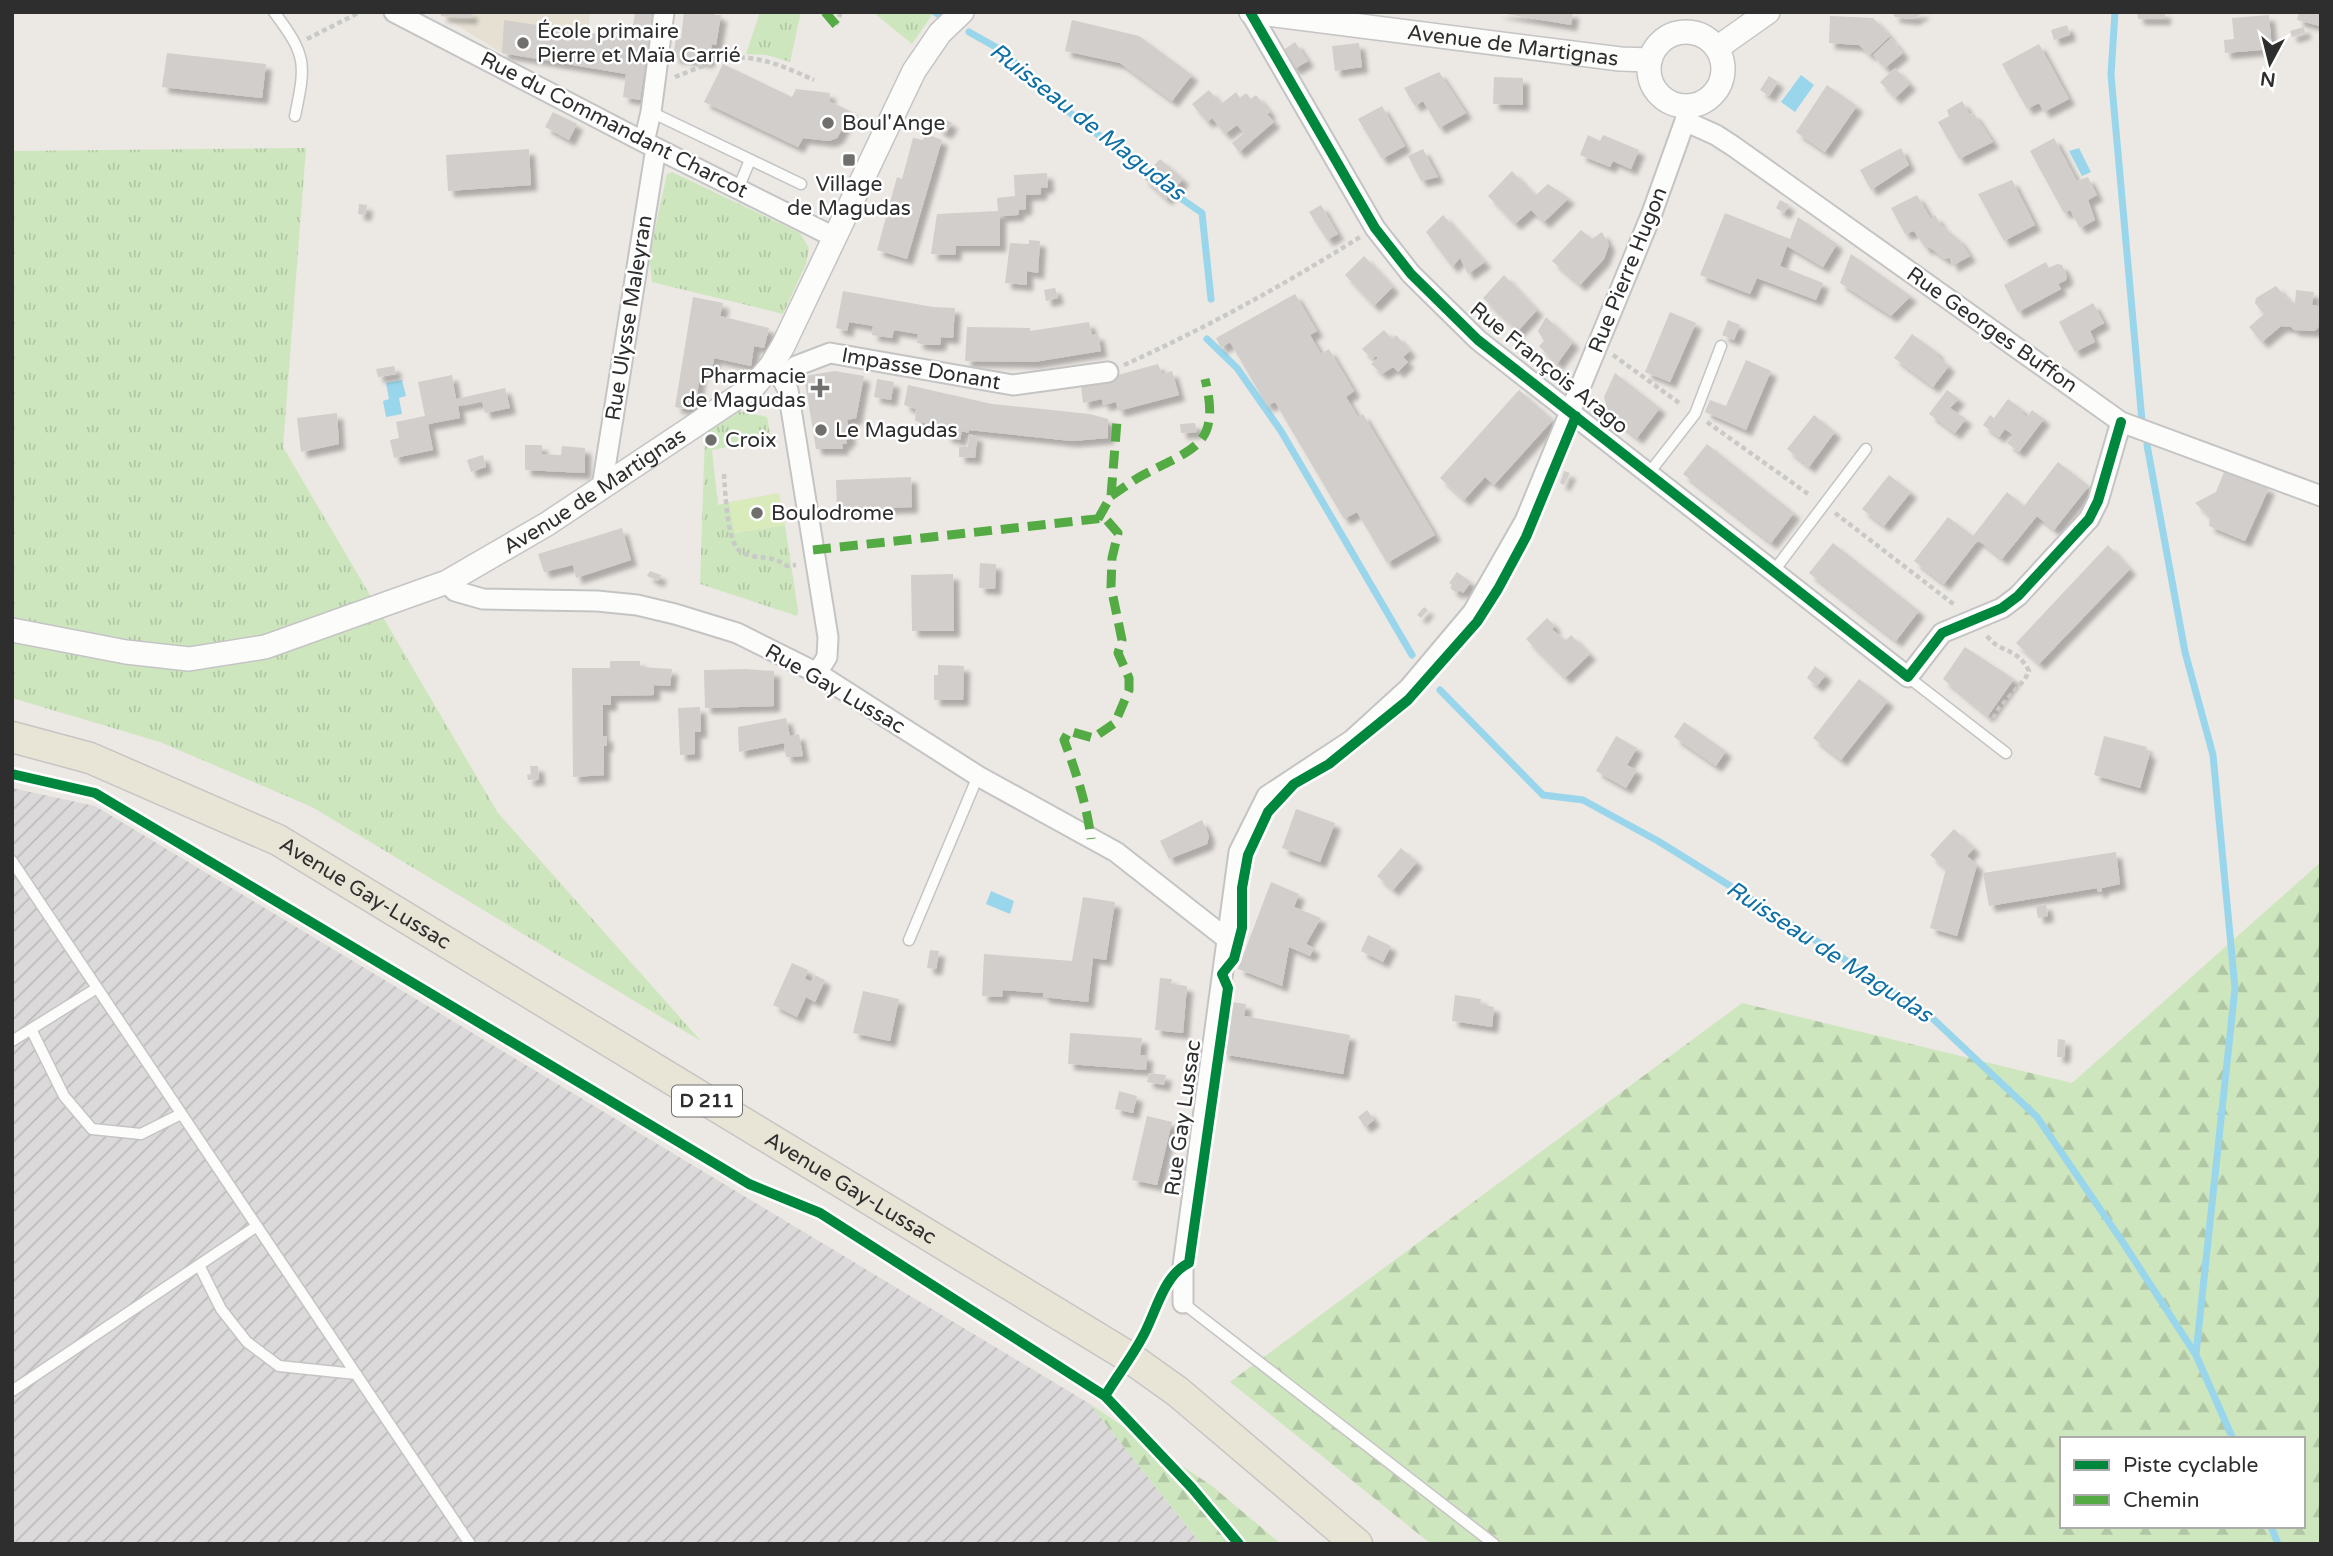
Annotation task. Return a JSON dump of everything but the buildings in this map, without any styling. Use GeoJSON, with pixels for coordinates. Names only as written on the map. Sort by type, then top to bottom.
{"type":"FeatureCollection","features":[{"type":"Feature","properties":{"kind":"main road","name":"Avenue Gay-Lussac"},"geometry":{"type":"LineString","coordinates":[[12,737],[90,758],[278,840],[1129,1357],[1178,1392],[1357,1544]]}},
{"type":"Feature","properties":{"kind":"street","name":"Rue du Commandant Charcot"},"geometry":{"type":"LineString","coordinates":[[394,12],[834,237]]}},
{"type":"Feature","properties":{"kind":"street","name":"Rue Ulysse Maleyran"},"geometry":{"type":"LineString","coordinates":[[602,487],[650,145],[651,112],[663,12]]}},
{"type":"Feature","properties":{"kind":"street","name":"Avenue de Martignas"},"geometry":{"type":"LineString","coordinates":[[12,630],[126,652],[189,659],[265,647],[447,582],[547,524],[777,373],[783,346],[914,71],[940,33],[962,12]]}},
{"type":"Feature","properties":{"kind":"street","name":"Avenue de Martignas"},"geometry":{"type":"LineString","coordinates":[[1251,12],[1620,59],[1650,60]]}},
{"type":"Feature","properties":{"kind":"street","name":"Rue François Arago"},"geometry":{"type":"LineString","coordinates":[[1251,12],[1375,228],[1411,274],[1478,340],[1908,677]]}},
{"type":"Feature","properties":{"kind":"street"},"geometry":{"type":"LineString","coordinates":[[1717,48],[1768,12]]}},
{"type":"Feature","properties":{"kind":"street"},"geometry":{"type":"LineString","coordinates":[[1686,32],[1698,34],[1717,48],[1723,69],[1721,80],[1708,99],[1686,113],[1657,92],[1651,82],[1650,60],[1663,40],[1686,32]]}},
{"type":"Feature","properties":{"kind":"street","name":"Rue Pierre Hugon"},"geometry":{"type":"LineString","coordinates":[[1227,939],[1239,852],[1267,796],[1352,740],[1409,688],[1473,612],[1525,521],[1652,214],[1686,113]]}},
{"type":"Feature","properties":{"kind":"street","name":"Rue Georges Buffon"},"geometry":{"type":"LineString","coordinates":[[1686,113],[2121,422],[2321,496]]}},
{"type":"Feature","properties":{"kind":"street","name":"Impasse Donant"},"geometry":{"type":"LineString","coordinates":[[777,373],[830,354],[1013,385],[1108,372]]}},
{"type":"Feature","properties":{"kind":"street"},"geometry":{"type":"LineString","coordinates":[[777,373],[788,390],[828,637],[827,657],[817,673]]}},
{"type":"Feature","properties":{"kind":"street"},"geometry":{"type":"LineString","coordinates":[[1908,677],[1942,633],[2002,608],[2018,596],[2089,519],[2098,501],[2121,422]]}},
{"type":"Feature","properties":{"kind":"street","name":"Rue Gay Lussac"},"geometry":{"type":"LineString","coordinates":[[447,582],[455,591],[484,599],[597,601],[637,606],[675,614],[737,633],[817,673],[978,776],[1115,852],[1227,939],[1183,1266],[1183,1303]]}},
{"type":"Feature","properties":{"kind":"lane"},"geometry":{"type":"LineString","coordinates":[[274,12],[296,44],[303,60],[295,116]]}},
{"type":"Feature","properties":{"kind":"lane"},"geometry":{"type":"LineString","coordinates":[[651,112],[801,184]]}},
{"type":"Feature","properties":{"kind":"lane"},"geometry":{"type":"LineString","coordinates":[[738,189],[751,160]]}},
{"type":"Feature","properties":{"kind":"lane"},"geometry":{"type":"LineString","coordinates":[[1649,473],[1695,414],[1721,346]]}},
{"type":"Feature","properties":{"kind":"lane"},"geometry":{"type":"LineString","coordinates":[[1773,572],[1866,449]]}},
{"type":"Feature","properties":{"kind":"lane","name":"Rue François Arago"},"geometry":{"type":"LineString","coordinates":[[1908,677],[2006,753]]}},
{"type":"Feature","properties":{"kind":"lane"},"geometry":{"type":"LineString","coordinates":[[909,940],[978,776]]}},
{"type":"Feature","properties":{"kind":"lane"},"geometry":{"type":"LineString","coordinates":[[12,861],[470,1544]]}},
{"type":"Feature","properties":{"kind":"lane"},"geometry":{"type":"LineString","coordinates":[[12,1041],[97,988]]}},
{"type":"Feature","properties":{"kind":"lane"},"geometry":{"type":"LineString","coordinates":[[31,1029],[64,1096],[92,1129],[141,1134],[181,1114]]}},
{"type":"Feature","properties":{"kind":"lane"},"geometry":{"type":"LineString","coordinates":[[12,1391],[257,1226]]}},
{"type":"Feature","properties":{"kind":"lane"},"geometry":{"type":"LineString","coordinates":[[199,1265],[221,1309],[247,1342],[279,1366],[356,1374]]}},
{"type":"Feature","properties":{"kind":"lane"},"geometry":{"type":"LineString","coordinates":[[1183,1303],[1494,1544]]}},
{"type":"Feature","properties":{"kind":"path"},"geometry":{"type":"LineString","coordinates":[[296,44],[360,12]]}},
{"type":"Feature","properties":{"kind":"path"},"geometry":{"type":"LineString","coordinates":[[836,25],[841,12]]}},
{"type":"Feature","properties":{"kind":"path"},"geometry":{"type":"LineString","coordinates":[[654,82],[737,58],[779,64],[814,80]]}},
{"type":"Feature","properties":{"kind":"path"},"geometry":{"type":"LineString","coordinates":[[1108,372],[1177,341],[1290,281],[1375,228]]}},
{"type":"Feature","properties":{"kind":"path"},"geometry":{"type":"LineString","coordinates":[[1598,345],[1823,503],[1974,620],[1991,641],[2023,659],[2029,671],[2025,679],[1999,708],[1981,734]]}},
{"type":"Feature","properties":{"kind":"path"},"geometry":{"type":"LineString","coordinates":[[724,474],[734,545],[740,552],[775,557],[787,566],[815,563]]}},
{"type":"Feature","properties":{"kind":"shaded area","name":"École primaire Pierre et Maïa Carrié"},"geometry":{"type":"Polygon","coordinates":[[[436,12],[590,12],[588,32],[564,29],[558,62],[502,53],[436,12]]]}},
{"type":"Feature","properties":{"kind":"shaded area"},"geometry":{"type":"Polygon","coordinates":[[[12,788],[95,806],[1090,1404],[1201,1544],[12,1544],[12,788]]]}},
{"type":"Feature","properties":{"kind":"green space"},"geometry":{"type":"Polygon","coordinates":[[[760,12],[801,12],[790,62],[767,55],[746,54],[760,12]]]}},
{"type":"Feature","properties":{"kind":"green space"},"geometry":{"type":"Polygon","coordinates":[[[873,12],[934,12],[912,44],[873,12]]]}},
{"type":"Feature","properties":{"kind":"green space"},"geometry":{"type":"Polygon","coordinates":[[[306,148],[283,447],[498,813],[701,1041],[312,807],[160,742],[12,698],[12,151],[306,148]]]}},
{"type":"Feature","properties":{"kind":"green space"},"geometry":{"type":"Polygon","coordinates":[[[672,172],[800,233],[809,248],[806,264],[783,314],[652,282],[649,256],[667,174],[672,172]]]}},
{"type":"Feature","properties":{"kind":"green space"},"geometry":{"type":"Polygon","coordinates":[[[740,411],[767,417],[771,439],[712,450],[718,505],[729,502],[735,533],[785,525],[797,616],[700,584],[705,434],[740,411]]]}},
{"type":"Feature","properties":{"kind":"green space","name":"Boulodrome"},"geometry":{"type":"Polygon","coordinates":[[[779,493],[785,525],[734,533],[729,502],[779,493]]]}},
{"type":"Feature","properties":{"kind":"green space"},"geometry":{"type":"Polygon","coordinates":[[[2321,862],[2321,1544],[1431,1544],[1230,1382],[1742,1003],[2072,1083],[2321,862]]]}},
{"type":"Feature","properties":{"kind":"green space"},"geometry":{"type":"Polygon","coordinates":[[[1090,1404],[1212,1486],[1281,1544],[1201,1544],[1090,1404]]]}},
{"type":"Feature","properties":{"kind":"water"},"geometry":{"type":"Polygon","coordinates":[[[1801,75],[1814,85],[1795,112],[1781,102],[1801,75]]]}},
{"type":"Feature","properties":{"kind":"water"},"geometry":{"type":"Polygon","coordinates":[[[2079,148],[2091,172],[2082,176],[2069,151],[2079,148]]]}},
{"type":"Feature","properties":{"kind":"water"},"geometry":{"type":"Polygon","coordinates":[[[402,380],[406,396],[399,398],[402,414],[386,417],[383,401],[389,399],[386,383],[402,380]]]}},
{"type":"Feature","properties":{"kind":"water"},"geometry":{"type":"Polygon","coordinates":[[[991,891],[1014,901],[1010,914],[986,904],[991,891]]]}},
{"type":"Feature","properties":{"kind":"waterway"},"geometry":{"type":"LineString","coordinates":[[2115,12],[2111,75],[2142,421]]}},
{"type":"Feature","properties":{"kind":"waterway","name":"Ruisseau de Magudas"},"geometry":{"type":"LineString","coordinates":[[969,32],[1008,54],[1029,81],[1154,178]]}},
{"type":"Feature","properties":{"kind":"waterway","name":"Ruisseau de Magudas"},"geometry":{"type":"LineString","coordinates":[[1166,188],[1202,213],[1211,299]]}},
{"type":"Feature","properties":{"kind":"waterway","name":"Ruisseau de Magudas"},"geometry":{"type":"LineString","coordinates":[[1207,339],[1237,368],[1281,431],[1412,655]]}},
{"type":"Feature","properties":{"kind":"waterway"},"geometry":{"type":"LineString","coordinates":[[2147,445],[2185,652],[2213,755],[2235,988],[2196,1354]]}},
{"type":"Feature","properties":{"kind":"waterway","name":"Ruisseau de Magudas"},"geometry":{"type":"LineString","coordinates":[[1440,690],[1543,795],[1583,800],[1658,841],[1777,915],[1930,1016],[2037,1117],[2196,1355],[2232,1437]]}},
{"type":"Feature","properties":{"kind":"waterway","name":"Ruisseau de Magudas"},"geometry":{"type":"LineString","coordinates":[[2272,1528],[2278,1544]]}},
{"type":"Feature","properties":{"kind":"marked path"},"geometry":{"type":"LineString","coordinates":[[825,12],[836,25]]}},
{"type":"Feature","properties":{"kind":"marked path"},"geometry":{"type":"LineString","coordinates":[[1111,496],[1198,443],[1206,432],[1209,419],[1205,379]]}},
{"type":"Feature","properties":{"kind":"marked path"},"geometry":{"type":"LineString","coordinates":[[1098,519],[1111,496],[1117,421]]}},
{"type":"Feature","properties":{"kind":"marked path"},"geometry":{"type":"LineString","coordinates":[[813,550],[1105,518],[1118,533],[1112,558],[1111,587],[1122,640],[1118,653],[1129,678],[1129,690],[1115,723],[1093,738],[1069,731],[1064,740],[1087,814],[1091,839]]}},
{"type":"Feature","properties":{"kind":"cycle path"},"geometry":{"type":"LineString","coordinates":[[1250,12],[1375,228],[1411,274],[1478,340],[1908,677],[1942,633],[2002,608],[2018,596],[2089,519],[2098,501],[2121,422]]}},
{"type":"Feature","properties":{"kind":"cycle path"},"geometry":{"type":"LineString","coordinates":[[1105,1396],[1139,1344],[1166,1285],[1189,1263],[1228,988],[1222,974],[1234,959],[1242,928],[1242,888],[1248,855],[1268,812],[1294,784],[1329,764],[1408,700],[1477,622],[1526,537],[1576,416]]}},
{"type":"Feature","properties":{"kind":"cycle path"},"geometry":{"type":"LineString","coordinates":[[12,774],[95,793],[749,1184],[820,1213],[1105,1396],[1192,1488],[1239,1544]]}},
{"type":"Feature","properties":{"kind":"place","name":"École primaire Pierre et Maïa Carrié"},"geometry":{"type":"Point","coordinates":[523,43]}},
{"type":"Feature","properties":{"kind":"place","name":"Boul'Ange"},"geometry":{"type":"Point","coordinates":[828,123]}},
{"type":"Feature","properties":{"kind":"place","name":"Village de Magudas"},"geometry":{"type":"Point","coordinates":[849,160]}},
{"type":"Feature","properties":{"kind":"place","name":"Pharmacie de Magudas"},"geometry":{"type":"Point","coordinates":[820,388]}},
{"type":"Feature","properties":{"kind":"place","name":"Le Magudas"},"geometry":{"type":"Point","coordinates":[821,430]}},
{"type":"Feature","properties":{"kind":"place","name":"Croix"},"geometry":{"type":"Point","coordinates":[711,440]}},
{"type":"Feature","properties":{"kind":"place","name":"Boulodrome"},"geometry":{"type":"Point","coordinates":[757,513]}}]}
